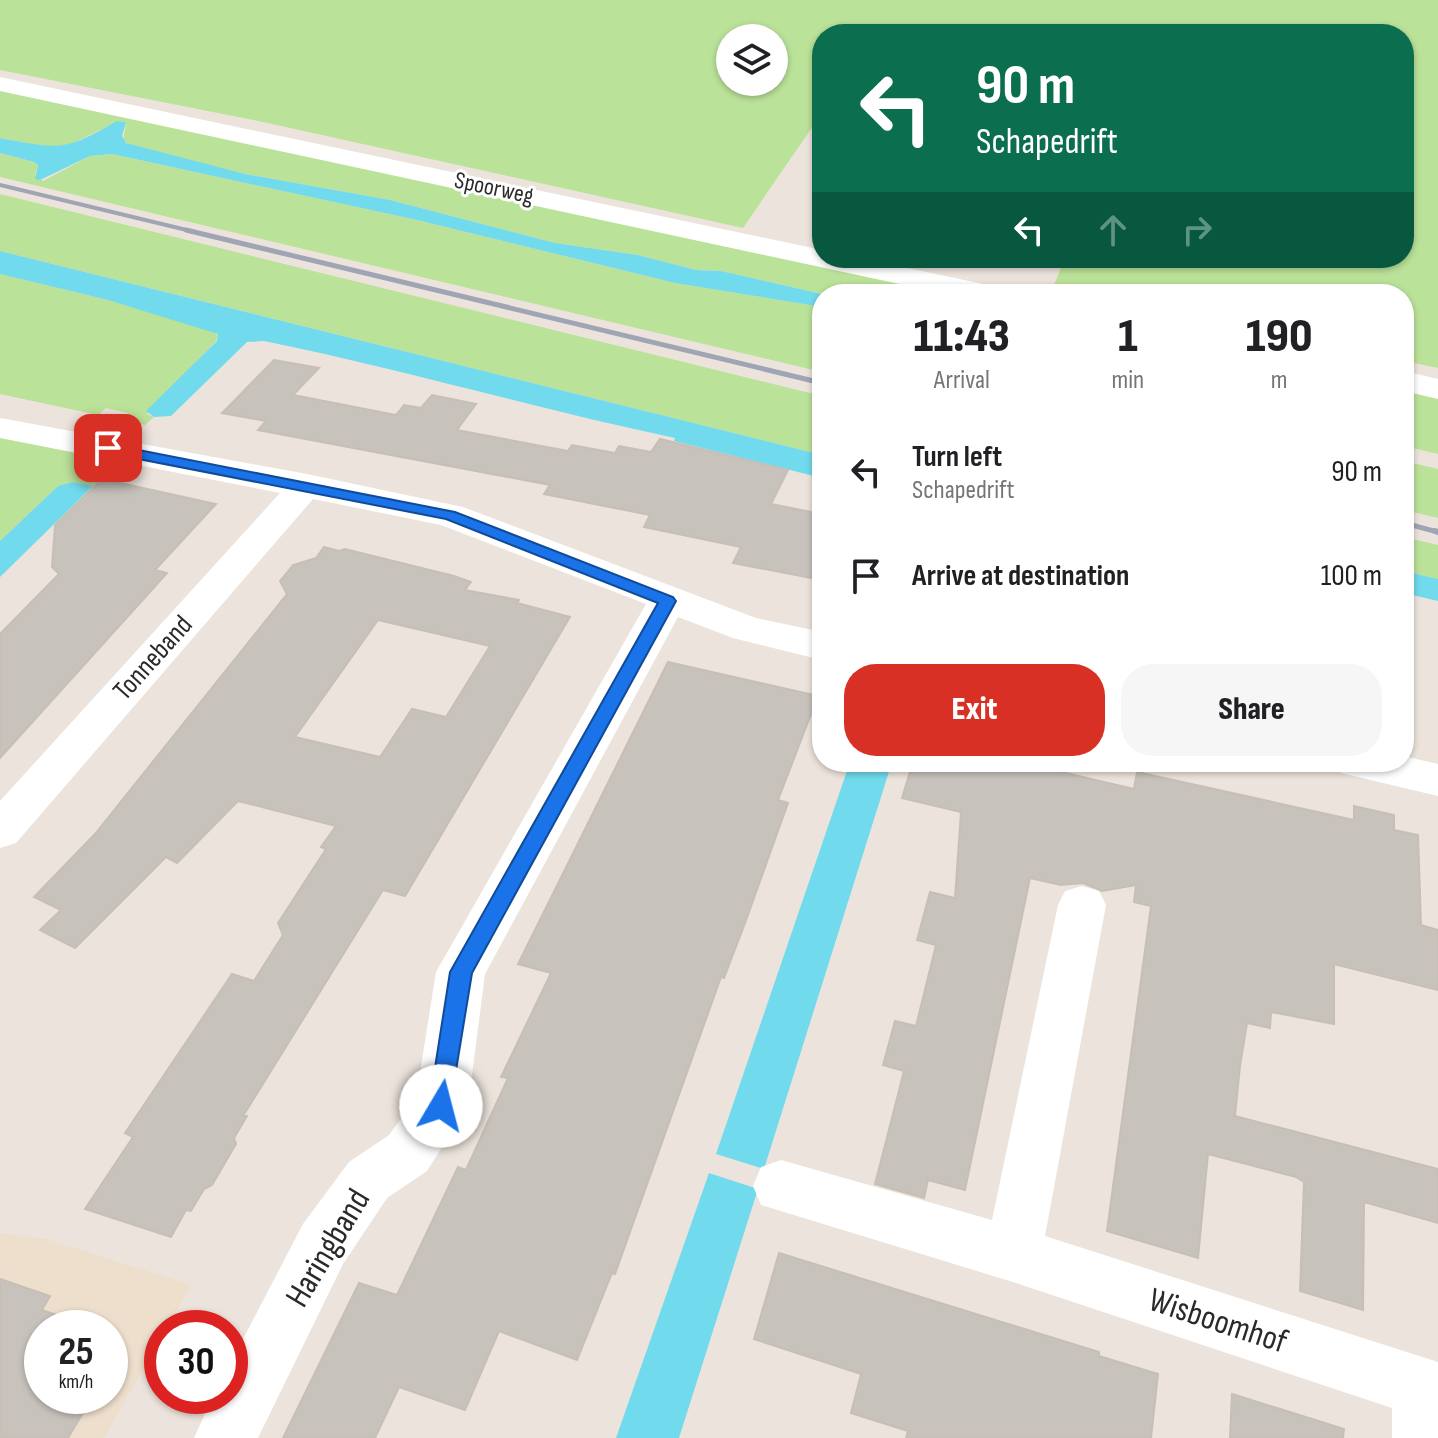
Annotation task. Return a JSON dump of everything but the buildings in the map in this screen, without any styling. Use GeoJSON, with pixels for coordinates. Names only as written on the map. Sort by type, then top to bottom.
{"type":"FeatureCollection","features":[{"type":"Feature","properties":{"kind":"street","name":"Spoorweg"},"geometry":{"type":"LineString","coordinates":[[0,84],[812,257]]}},
{"type":"Feature","properties":{"kind":"street","name":"Spoorweg"},"geometry":{"type":"LineString","coordinates":[[866,268],[941,284]]}},
{"type":"Feature","properties":{"kind":"street"},"geometry":{"type":"LineString","coordinates":[[1414,383],[1438,389]]}},
{"type":"Feature","properties":{"kind":"street"},"geometry":{"type":"LineString","coordinates":[[0,428],[450,515],[667,601],[747,629],[812,644]]}},
{"type":"Feature","properties":{"kind":"street","name":"Tonneband"},"geometry":{"type":"LineString","coordinates":[[0,831],[307,485]]}},
{"type":"Feature","properties":{"kind":"street","name":"Haringband"},"geometry":{"type":"LineString","coordinates":[[225,1438],[323,1244],[368,1180],[408,1153],[441,1106],[461,972],[667,601]]}},
{"type":"Feature","properties":{"kind":"street"},"geometry":{"type":"LineString","coordinates":[[1402,772],[1438,780]]}},
{"type":"Feature","properties":{"kind":"street"},"geometry":{"type":"LineString","coordinates":[[1013,1254],[1082,905]]}},
{"type":"Feature","properties":{"kind":"street","name":"Wisboomhof"},"geometry":{"type":"LineString","coordinates":[[781,1186],[1013,1254],[1428,1406]]}},
{"type":"Feature","properties":{"kind":"shaded area"},"geometry":{"type":"Polygon","coordinates":[[[0,1233],[47,1239],[191,1285],[177,1310],[144,1310],[144,1368],[128,1396],[128,1310],[24,1310],[24,1414],[118,1414],[104,1438],[0,1438],[0,1233]]]}},
{"type":"Feature","properties":{"kind":"green space"},"geometry":{"type":"Polygon","coordinates":[[[0,0],[1438,0],[1438,368],[1414,363],[1414,284],[1054,284],[1061,268],[1414,268],[1414,24],[812,24],[812,128],[743,228],[263,122],[0,70],[0,0]]]}},
{"type":"Feature","properties":{"kind":"green space"},"geometry":{"type":"Polygon","coordinates":[[[0,88],[812,264],[812,268],[833,268],[907,284],[812,284],[812,292],[721,271],[696,270],[638,255],[555,243],[390,200],[245,174],[136,147],[123,141],[126,122],[119,121],[65,147],[47,147],[0,138],[0,88]]]}},
{"type":"Feature","properties":{"kind":"green space"},"geometry":{"type":"Polygon","coordinates":[[[0,153],[34,162],[38,165],[35,175],[43,181],[90,156],[112,154],[417,220],[675,283],[812,305],[812,370],[0,177],[0,153]]]}},
{"type":"Feature","properties":{"kind":"green space"},"geometry":{"type":"Polygon","coordinates":[[[0,194],[812,394],[812,453],[0,251],[0,194]]]}},
{"type":"Feature","properties":{"kind":"green space"},"geometry":{"type":"Polygon","coordinates":[[[0,274],[108,300],[212,330],[218,335],[217,340],[147,414],[154,417],[145,425],[122,420],[128,413],[106,408],[98,415],[0,394],[0,274]]]}},
{"type":"Feature","properties":{"kind":"green space"},"geometry":{"type":"Polygon","coordinates":[[[1414,393],[1438,398],[1438,454],[1414,448],[1414,393]]]}},
{"type":"Feature","properties":{"kind":"green space"},"geometry":{"type":"Polygon","coordinates":[[[0,436],[118,460],[93,486],[72,482],[58,486],[0,541],[0,436]]]}},
{"type":"Feature","properties":{"kind":"green space"},"geometry":{"type":"Polygon","coordinates":[[[1414,463],[1438,469],[1438,518],[1414,512],[1414,463]]]}},
{"type":"Feature","properties":{"kind":"green space"},"geometry":{"type":"Polygon","coordinates":[[[1414,539],[1438,545],[1438,579],[1414,573],[1414,539]]]}},
{"type":"Feature","properties":{"kind":"water"},"geometry":{"type":"Polygon","coordinates":[[[117,121],[126,122],[122,136],[126,143],[245,174],[390,200],[555,243],[638,255],[696,270],[721,271],[812,292],[812,305],[675,283],[417,220],[112,154],[90,156],[40,180],[35,179],[38,165],[34,162],[0,153],[0,138],[49,146],[85,138],[117,121]]]}},
{"type":"Feature","properties":{"kind":"water"},"geometry":{"type":"Polygon","coordinates":[[[0,251],[812,453],[812,476],[674,441],[675,438],[264,341],[247,342],[171,416],[154,417],[146,411],[217,341],[218,334],[108,300],[0,274],[0,251]]]}},
{"type":"Feature","properties":{"kind":"water"},"geometry":{"type":"Polygon","coordinates":[[[72,482],[93,486],[0,577],[0,541],[58,486],[72,482]]]}},
{"type":"Feature","properties":{"kind":"water"},"geometry":{"type":"Polygon","coordinates":[[[1414,573],[1438,579],[1438,601],[1414,595],[1414,573]]]}},
{"type":"Feature","properties":{"kind":"water"},"geometry":{"type":"Polygon","coordinates":[[[847,772],[889,772],[764,1169],[716,1154],[847,772]]]}},
{"type":"Feature","properties":{"kind":"water"},"geometry":{"type":"Polygon","coordinates":[[[709,1173],[758,1189],[679,1438],[616,1438],[709,1173]]]}},
{"type":"Feature","properties":{"kind":"railway"},"geometry":{"type":"LineString","coordinates":[[0,185],[195,232]]}},
{"type":"Feature","properties":{"kind":"railway"},"geometry":{"type":"LineString","coordinates":[[186,230],[812,381]]}},
{"type":"Feature","properties":{"kind":"railway"},"geometry":{"type":"LineString","coordinates":[[1414,526],[1438,532],[1435,531]]}},
{"type":"Feature","properties":{"kind":"route"},"geometry":{"type":"LineString","coordinates":[[108,448],[450,515],[546,550],[667,601],[461,972],[441,1106]]}}]}
